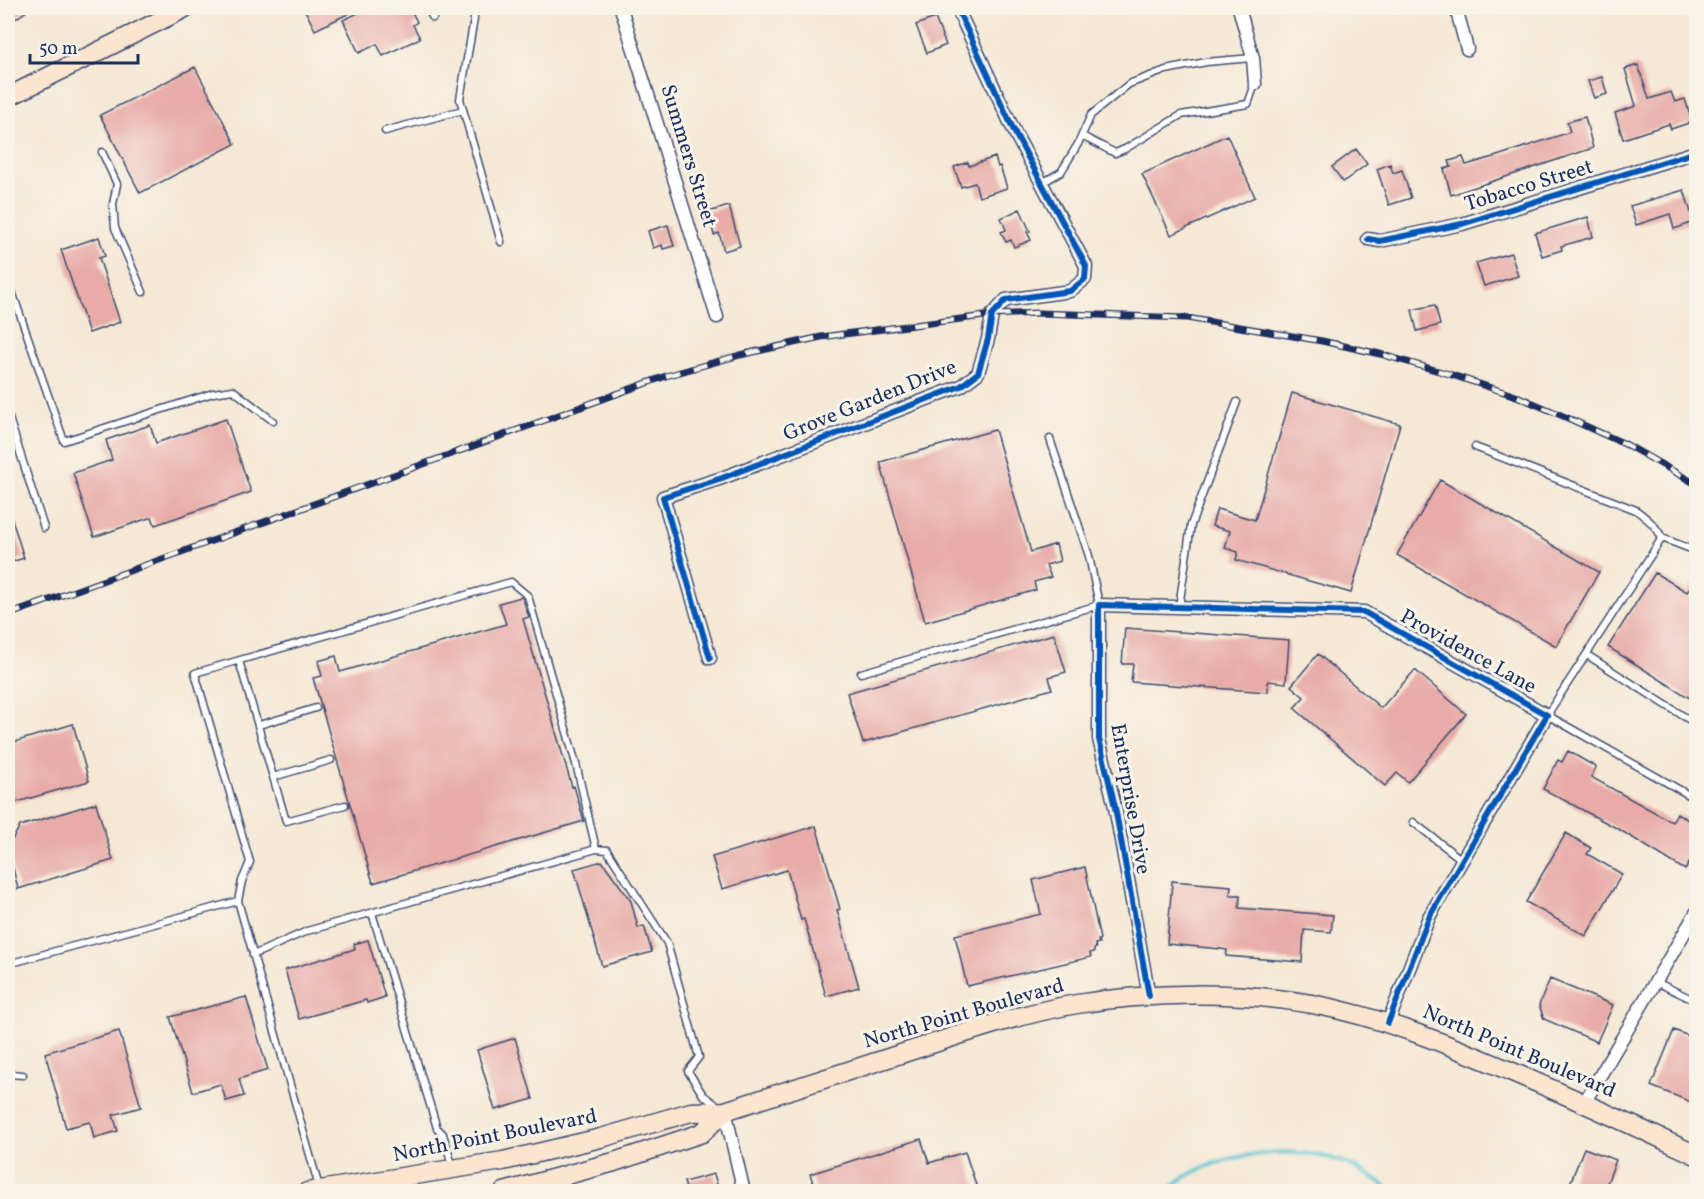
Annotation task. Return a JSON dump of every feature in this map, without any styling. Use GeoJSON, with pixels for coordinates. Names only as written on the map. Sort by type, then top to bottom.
{"type":"FeatureCollection","features":[{"type":"Feature","properties":{"kind":"main road"},"geometry":{"type":"LineString","coordinates":[[8,97],[185,8]]}},
{"type":"Feature","properties":{"kind":"main road","name":"North Point Boulevard"},"geometry":{"type":"LineString","coordinates":[[316,1191],[454,1170],[549,1151],[692,1112],[725,1111],[1020,1017],[1075,1004],[1149,996],[1190,995],[1279,1000],[1310,1004],[1388,1023],[1444,1042],[1696,1155]]}},
{"type":"Feature","properties":{"kind":"main road","name":"North Point Boulevard"},"geometry":{"type":"LineString","coordinates":[[504,1191],[614,1162],[702,1133],[725,1111]]}},
{"type":"Feature","properties":{"kind":"street","name":"Summers Street"},"geometry":{"type":"LineString","coordinates":[[621,8],[717,317]]}},
{"type":"Feature","properties":{"kind":"street","name":"Grove Garden Drive"},"geometry":{"type":"LineString","coordinates":[[710,658],[663,497],[722,478],[961,386],[978,373],[992,315],[1006,300],[1070,291],[1085,279],[1086,266],[1016,135],[957,8]]}},
{"type":"Feature","properties":{"kind":"street"},"geometry":{"type":"LineString","coordinates":[[1239,8],[1253,58],[1255,84]]}},
{"type":"Feature","properties":{"kind":"street"},"geometry":{"type":"LineString","coordinates":[[1456,8],[1467,49]]}},
{"type":"Feature","properties":{"kind":"street","name":"Tobacco Street"},"geometry":{"type":"LineString","coordinates":[[1368,239],[1380,241],[1462,224],[1696,152]]}},
{"type":"Feature","properties":{"kind":"street","name":"Providence Lane"},"geometry":{"type":"LineString","coordinates":[[1099,605],[1364,612],[1547,716],[1429,917],[1388,1023]]}},
{"type":"Feature","properties":{"kind":"street","name":"Enterprise Drive"},"geometry":{"type":"LineString","coordinates":[[1099,605],[1099,739],[1115,807],[1149,996]]}},
{"type":"Feature","properties":{"kind":"street"},"geometry":{"type":"LineString","coordinates":[[1584,1103],[1696,913]]}},
{"type":"Feature","properties":{"kind":"street"},"geometry":{"type":"LineString","coordinates":[[725,1111],[744,1191]]}},
{"type":"Feature","properties":{"kind":"lane"},"geometry":{"type":"LineString","coordinates":[[427,8],[433,18]]}},
{"type":"Feature","properties":{"kind":"lane"},"geometry":{"type":"LineString","coordinates":[[473,8],[474,19],[460,99],[501,242]]}},
{"type":"Feature","properties":{"kind":"lane"},"geometry":{"type":"LineString","coordinates":[[1041,183],[1061,172],[1082,136],[1091,114],[1129,84],[1166,70],[1206,62],[1253,58]]}},
{"type":"Feature","properties":{"kind":"lane"},"geometry":{"type":"LineString","coordinates":[[1082,136],[1115,153],[1180,115],[1248,104],[1255,84]]}},
{"type":"Feature","properties":{"kind":"lane"},"geometry":{"type":"LineString","coordinates":[[385,131],[463,110]]}},
{"type":"Feature","properties":{"kind":"lane"},"geometry":{"type":"LineString","coordinates":[[102,152],[117,184],[114,204],[115,228],[143,292]]}},
{"type":"Feature","properties":{"kind":"lane"},"geometry":{"type":"LineString","coordinates":[[8,280],[64,441],[213,393],[233,390],[273,421]]}},
{"type":"Feature","properties":{"kind":"lane"},"geometry":{"type":"LineString","coordinates":[[8,308],[16,303]]}},
{"type":"Feature","properties":{"kind":"lane"},"geometry":{"type":"LineString","coordinates":[[1179,607],[1191,525],[1237,402]]}},
{"type":"Feature","properties":{"kind":"lane"},"geometry":{"type":"LineString","coordinates":[[8,415],[44,528]]}},
{"type":"Feature","properties":{"kind":"lane"},"geometry":{"type":"LineString","coordinates":[[861,673],[1099,605],[1089,556],[1050,439]]}},
{"type":"Feature","properties":{"kind":"lane"},"geometry":{"type":"LineString","coordinates":[[1475,447],[1635,510],[1656,526],[1662,538],[1696,551]]}},
{"type":"Feature","properties":{"kind":"lane"},"geometry":{"type":"LineString","coordinates":[[1662,538],[1547,716],[1696,799]]}},
{"type":"Feature","properties":{"kind":"lane"},"geometry":{"type":"LineString","coordinates":[[316,1191],[238,901],[242,881],[250,862],[195,673],[511,582],[528,596],[576,764],[596,849]]}},
{"type":"Feature","properties":{"kind":"lane"},"geometry":{"type":"LineString","coordinates":[[1587,655],[1696,724]]}},
{"type":"Feature","properties":{"kind":"lane"},"geometry":{"type":"LineString","coordinates":[[239,661],[286,821],[345,805]]}},
{"type":"Feature","properties":{"kind":"lane"},"geometry":{"type":"LineString","coordinates":[[259,725],[316,708]]}},
{"type":"Feature","properties":{"kind":"lane"},"geometry":{"type":"LineString","coordinates":[[273,777],[331,760]]}},
{"type":"Feature","properties":{"kind":"lane"},"geometry":{"type":"LineString","coordinates":[[1413,822],[1462,860]]}},
{"type":"Feature","properties":{"kind":"lane"},"geometry":{"type":"LineString","coordinates":[[253,955],[307,931],[596,849],[607,850],[667,943],[699,1057],[688,1071],[703,1095],[725,1111]]}},
{"type":"Feature","properties":{"kind":"lane"},"geometry":{"type":"LineString","coordinates":[[8,964],[238,901]]}},
{"type":"Feature","properties":{"kind":"lane"},"geometry":{"type":"LineString","coordinates":[[372,913],[437,1128],[443,1134],[454,1170]]}},
{"type":"Feature","properties":{"kind":"lane"},"geometry":{"type":"LineString","coordinates":[[1656,982],[1696,1001]]}},
{"type":"Feature","properties":{"kind":"lane"},"geometry":{"type":"LineString","coordinates":[[8,1074],[23,1075]]}},
{"type":"Feature","properties":{"kind":"building"},"geometry":{"type":"Polygon","coordinates":[[[8,8],[31,8],[8,24],[8,8]]]}},
{"type":"Feature","properties":{"kind":"building"},"geometry":{"type":"Polygon","coordinates":[[[304,8],[360,8],[315,30],[304,8]]]}},
{"type":"Feature","properties":{"kind":"building"},"geometry":{"type":"Polygon","coordinates":[[[369,8],[410,8],[417,22],[413,25],[420,38],[383,56],[377,44],[359,53],[343,20],[369,8]]]}},
{"type":"Feature","properties":{"kind":"building"},"geometry":{"type":"Polygon","coordinates":[[[935,18],[946,45],[927,53],[916,25],[935,18]]]}},
{"type":"Feature","properties":{"kind":"building"},"geometry":{"type":"Polygon","coordinates":[[[1638,65],[1649,99],[1671,92],[1675,102],[1685,99],[1692,122],[1671,129],[1669,124],[1623,139],[1615,113],[1636,106],[1625,69],[1638,65]]]}},
{"type":"Feature","properties":{"kind":"building"},"geometry":{"type":"Polygon","coordinates":[[[195,67],[235,144],[140,193],[100,115],[195,67]]]}},
{"type":"Feature","properties":{"kind":"building"},"geometry":{"type":"Polygon","coordinates":[[[1602,77],[1607,94],[1594,98],[1588,81],[1602,77]]]}},
{"type":"Feature","properties":{"kind":"building"},"geometry":{"type":"Polygon","coordinates":[[[1585,117],[1593,148],[1451,195],[1444,169],[1451,167],[1449,161],[1463,157],[1466,165],[1497,156],[1570,132],[1567,122],[1585,117]]]}},
{"type":"Feature","properties":{"kind":"building"},"geometry":{"type":"Polygon","coordinates":[[[1227,135],[1255,197],[1171,235],[1142,174],[1227,135]]]}},
{"type":"Feature","properties":{"kind":"building"},"geometry":{"type":"Polygon","coordinates":[[[1356,149],[1367,164],[1343,182],[1332,167],[1356,149]]]}},
{"type":"Feature","properties":{"kind":"building"},"geometry":{"type":"Polygon","coordinates":[[[995,157],[1007,188],[979,197],[975,183],[961,187],[954,167],[968,162],[969,166],[995,157]]]}},
{"type":"Feature","properties":{"kind":"building"},"geometry":{"type":"Polygon","coordinates":[[[1390,164],[1393,173],[1402,170],[1411,198],[1389,205],[1377,169],[1390,164]]]}},
{"type":"Feature","properties":{"kind":"building"},"geometry":{"type":"Polygon","coordinates":[[[1684,190],[1694,222],[1674,229],[1670,214],[1636,225],[1630,206],[1684,190]]]}},
{"type":"Feature","properties":{"kind":"building"},"geometry":{"type":"Polygon","coordinates":[[[729,206],[740,246],[724,251],[719,233],[714,235],[708,212],[729,206]]]}},
{"type":"Feature","properties":{"kind":"building"},"geometry":{"type":"Polygon","coordinates":[[[1020,209],[1030,231],[1027,232],[1031,240],[1014,247],[1011,240],[1006,242],[1001,232],[1006,230],[1001,218],[1020,209]]]}},
{"type":"Feature","properties":{"kind":"building"},"geometry":{"type":"Polygon","coordinates":[[[1588,217],[1593,237],[1561,246],[1562,250],[1542,256],[1535,233],[1588,217]]]}},
{"type":"Feature","properties":{"kind":"building"},"geometry":{"type":"Polygon","coordinates":[[[668,225],[674,246],[663,249],[662,245],[653,248],[648,231],[668,225]]]}},
{"type":"Feature","properties":{"kind":"building"},"geometry":{"type":"Polygon","coordinates":[[[99,237],[105,256],[99,258],[120,322],[89,333],[61,250],[99,237]]]}},
{"type":"Feature","properties":{"kind":"building"},"geometry":{"type":"Polygon","coordinates":[[[1511,253],[1518,276],[1484,286],[1476,263],[1511,253]]]}},
{"type":"Feature","properties":{"kind":"building"},"geometry":{"type":"Polygon","coordinates":[[[1435,305],[1440,325],[1417,331],[1412,310],[1435,305]]]}},
{"type":"Feature","properties":{"kind":"building"},"geometry":{"type":"Polygon","coordinates":[[[1292,393],[1400,424],[1351,593],[1236,560],[1238,552],[1225,548],[1230,531],[1212,526],[1217,509],[1255,520],[1292,393]]]}},
{"type":"Feature","properties":{"kind":"building"},"geometry":{"type":"Polygon","coordinates":[[[226,419],[251,492],[155,525],[152,517],[94,537],[73,473],[112,460],[106,440],[150,425],[156,443],[226,419]]]}},
{"type":"Feature","properties":{"kind":"building"},"geometry":{"type":"Polygon","coordinates":[[[995,430],[1031,552],[1056,544],[1060,561],[1046,565],[1051,577],[1034,582],[1036,590],[925,622],[880,462],[995,430]]]}},
{"type":"Feature","properties":{"kind":"building"},"geometry":{"type":"Polygon","coordinates":[[[1440,480],[1599,572],[1556,646],[1397,555],[1440,480]]]}},
{"type":"Feature","properties":{"kind":"building"},"geometry":{"type":"Polygon","coordinates":[[[10,513],[24,558],[8,563],[8,514],[10,513]]]}},
{"type":"Feature","properties":{"kind":"building"},"geometry":{"type":"Polygon","coordinates":[[[1655,573],[1687,592],[1696,578],[1696,702],[1608,647],[1655,573]]]}},
{"type":"Feature","properties":{"kind":"building"},"geometry":{"type":"Polygon","coordinates":[[[521,597],[529,617],[523,619],[584,821],[373,883],[313,678],[322,676],[318,661],[336,656],[340,672],[506,624],[499,603],[521,597]]]}},
{"type":"Feature","properties":{"kind":"building"},"geometry":{"type":"Polygon","coordinates":[[[1125,628],[1289,640],[1286,683],[1268,681],[1268,692],[1131,682],[1133,664],[1122,664],[1125,628]]]}},
{"type":"Feature","properties":{"kind":"building"},"geometry":{"type":"Polygon","coordinates":[[[1054,634],[1066,672],[1049,677],[1052,689],[863,743],[847,693],[1054,634]]]}},
{"type":"Feature","properties":{"kind":"building"},"geometry":{"type":"Polygon","coordinates":[[[1318,654],[1381,708],[1415,670],[1466,714],[1408,782],[1397,773],[1385,786],[1294,708],[1304,697],[1291,686],[1318,654]]]}},
{"type":"Feature","properties":{"kind":"building"},"geometry":{"type":"Polygon","coordinates":[[[73,724],[89,781],[14,803],[8,799],[8,744],[73,724]]]}},
{"type":"Feature","properties":{"kind":"building"},"geometry":{"type":"Polygon","coordinates":[[[1568,751],[1596,767],[1591,777],[1672,822],[1677,813],[1696,825],[1696,852],[1685,870],[1620,830],[1543,789],[1558,760],[1562,762],[1568,751]]]}},
{"type":"Feature","properties":{"kind":"building"},"geometry":{"type":"Polygon","coordinates":[[[96,803],[113,860],[18,889],[8,847],[20,826],[96,803]]]}},
{"type":"Feature","properties":{"kind":"building"},"geometry":{"type":"Polygon","coordinates":[[[816,826],[859,987],[826,996],[787,870],[722,889],[712,857],[816,826]]]}},
{"type":"Feature","properties":{"kind":"building"},"geometry":{"type":"Polygon","coordinates":[[[1566,833],[1591,848],[1587,854],[1622,874],[1586,936],[1526,902],[1566,833]]]}},
{"type":"Feature","properties":{"kind":"building"},"geometry":{"type":"Polygon","coordinates":[[[602,861],[631,901],[638,928],[644,926],[652,952],[602,966],[574,869],[602,861]]]}},
{"type":"Feature","properties":{"kind":"building"},"geometry":{"type":"Polygon","coordinates":[[[1085,867],[1100,939],[1099,943],[1095,944],[1094,952],[1090,953],[1091,957],[967,986],[955,935],[1041,914],[1033,880],[1085,867]]]}},
{"type":"Feature","properties":{"kind":"building"},"geometry":{"type":"Polygon","coordinates":[[[1172,881],[1231,886],[1230,895],[1240,895],[1239,908],[1333,915],[1331,932],[1304,930],[1302,962],[1226,956],[1227,950],[1167,944],[1172,881]]]}},
{"type":"Feature","properties":{"kind":"building"},"geometry":{"type":"Polygon","coordinates":[[[368,940],[385,997],[367,1003],[366,1000],[299,1019],[285,970],[355,949],[354,944],[368,940]]]}},
{"type":"Feature","properties":{"kind":"building"},"geometry":{"type":"Polygon","coordinates":[[[1550,979],[1613,1005],[1597,1042],[1544,1019],[1539,1005],[1550,979]]]}},
{"type":"Feature","properties":{"kind":"building"},"geometry":{"type":"Polygon","coordinates":[[[246,997],[268,1070],[239,1079],[244,1096],[226,1101],[221,1084],[193,1092],[170,1017],[246,997]]]}},
{"type":"Feature","properties":{"kind":"building"},"geometry":{"type":"Polygon","coordinates":[[[1674,1030],[1696,1039],[1696,1104],[1651,1086],[1674,1030]]]}},
{"type":"Feature","properties":{"kind":"building"},"geometry":{"type":"Polygon","coordinates":[[[119,1031],[141,1107],[113,1115],[118,1131],[94,1138],[90,1122],[66,1128],[45,1053],[119,1031]]]}},
{"type":"Feature","properties":{"kind":"building"},"geometry":{"type":"Polygon","coordinates":[[[515,1038],[533,1099],[495,1110],[477,1050],[515,1038]]]}},
{"type":"Feature","properties":{"kind":"building"},"geometry":{"type":"Polygon","coordinates":[[[921,1139],[929,1163],[965,1152],[978,1191],[816,1191],[810,1174],[921,1139]]]}},
{"type":"Feature","properties":{"kind":"building"},"geometry":{"type":"Polygon","coordinates":[[[1584,1148],[1616,1160],[1604,1191],[1567,1191],[1584,1148]]]}},
{"type":"Feature","properties":{"kind":"building"},"geometry":{"type":"Polygon","coordinates":[[[714,1174],[719,1191],[687,1191],[684,1182],[714,1174]]]}},
{"type":"Feature","properties":{"kind":"waterway"},"geometry":{"type":"LineString","coordinates":[[1166,1192],[1183,1178],[1204,1167],[1254,1154],[1281,1153],[1330,1158],[1356,1168],[1394,1192]]}},
{"type":"Feature","properties":{"kind":"railway"},"geometry":{"type":"LineString","coordinates":[[8,615],[666,376],[740,355],[821,337],[992,315],[1039,313],[1187,318],[1322,341],[1380,354],[1519,397],[1627,445],[1696,484]]}},
{"type":"Feature","properties":{"kind":"cycle path"},"geometry":{"type":"LineString","coordinates":[[710,658],[663,497],[722,478],[961,386],[978,373],[992,315],[1006,300],[1070,291],[1085,279],[1086,266],[1016,135],[957,8]]}},
{"type":"Feature","properties":{"kind":"cycle path"},"geometry":{"type":"LineString","coordinates":[[1368,239],[1380,241],[1462,224],[1696,152]]}},
{"type":"Feature","properties":{"kind":"cycle path"},"geometry":{"type":"LineString","coordinates":[[1149,996],[1115,807],[1099,739],[1099,605],[1364,612],[1547,715],[1429,917],[1388,1023]]}}]}
